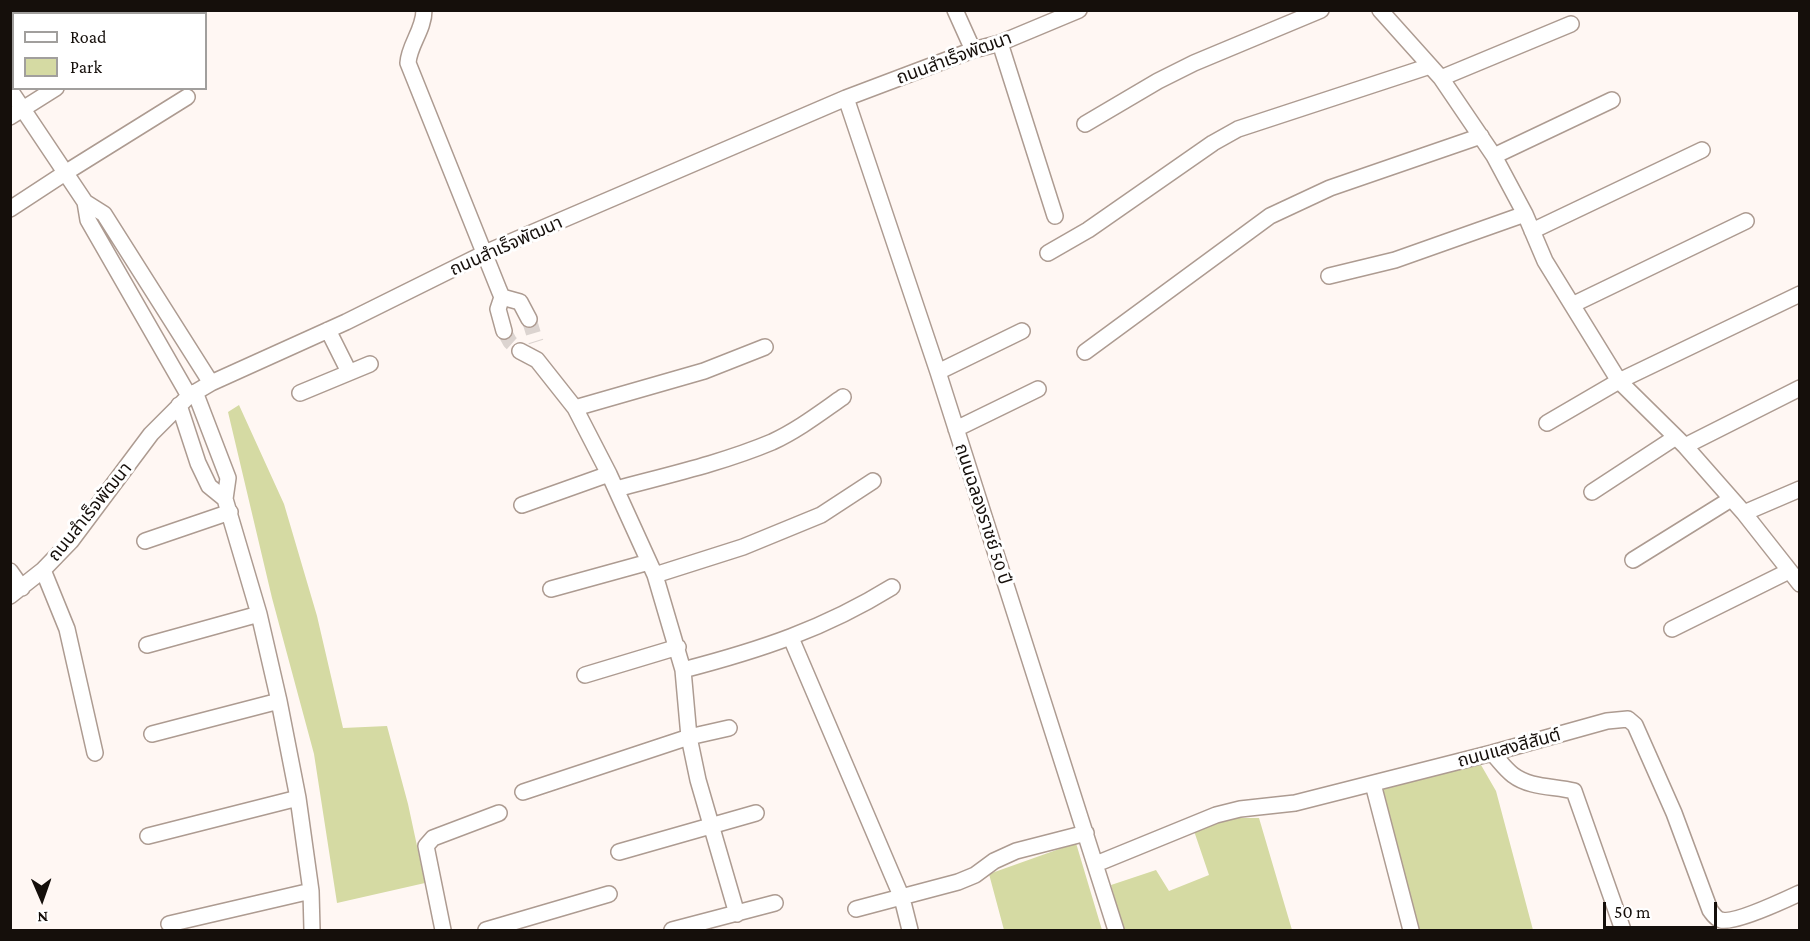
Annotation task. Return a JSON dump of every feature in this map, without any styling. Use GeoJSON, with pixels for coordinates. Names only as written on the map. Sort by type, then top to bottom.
{"type":"FeatureCollection","features":[{"type":"Feature","properties":{"kind":"street"},"geometry":{"type":"LineString","coordinates":[[424,10],[424,19],[408,63],[501,293],[498,309],[504,331]]}},
{"type":"Feature","properties":{"kind":"street"},"geometry":{"type":"LineString","coordinates":[[955,10],[973,50]]}},
{"type":"Feature","properties":{"kind":"street","name":"ถนนสำเร็จพัฒนา"},"geometry":{"type":"LineString","coordinates":[[16,592],[43,570],[71,541],[151,434],[188,398],[211,383],[334,344],[488,260],[846,98],[973,50],[1000,43],[1079,10]]}},
{"type":"Feature","properties":{"kind":"street"},"geometry":{"type":"LineString","coordinates":[[1085,124],[1158,81],[1194,63],[1321,10]]}},
{"type":"Feature","properties":{"kind":"street"},"geometry":{"type":"LineString","coordinates":[[1380,10],[1441,78],[1494,156],[1525,214],[1545,261],[1619,381],[1680,441],[1744,513],[1796,579],[1672,629]]}},
{"type":"Feature","properties":{"kind":"street"},"geometry":{"type":"LineString","coordinates":[[1441,78],[1571,24]]}},
{"type":"Feature","properties":{"kind":"street"},"geometry":{"type":"LineString","coordinates":[[1000,43],[1055,216]]}},
{"type":"Feature","properties":{"kind":"street"},"geometry":{"type":"LineString","coordinates":[[1048,253],[1088,230],[1213,143],[1238,129],[1430,66]]}},
{"type":"Feature","properties":{"kind":"street"},"geometry":{"type":"LineString","coordinates":[[10,90],[16,113],[65,173],[85,202],[104,214],[211,383]]}},
{"type":"Feature","properties":{"kind":"street"},"geometry":{"type":"LineString","coordinates":[[16,113],[53,90]]}},
{"type":"Feature","properties":{"kind":"street"},"geometry":{"type":"LineString","coordinates":[[10,209],[188,97]]}},
{"type":"Feature","properties":{"kind":"street","name":"ถนนฉลองราชย์ 50 ปี"},"geometry":{"type":"LineString","coordinates":[[846,98],[938,372],[1116,930]]}},
{"type":"Feature","properties":{"kind":"street"},"geometry":{"type":"LineString","coordinates":[[1494,156],[1612,100]]}},
{"type":"Feature","properties":{"kind":"street"},"geometry":{"type":"LineString","coordinates":[[1085,352],[1270,216],[1330,188],[1481,136]]}},
{"type":"Feature","properties":{"kind":"street"},"geometry":{"type":"LineString","coordinates":[[1532,231],[1702,150]]}},
{"type":"Feature","properties":{"kind":"street"},"geometry":{"type":"LineString","coordinates":[[85,202],[88,220],[188,398],[228,478],[227,505],[258,614],[279,700],[298,798],[311,891],[312,930]]}},
{"type":"Feature","properties":{"kind":"street"},"geometry":{"type":"LineString","coordinates":[[1329,276],[1395,260],[1525,214]]}},
{"type":"Feature","properties":{"kind":"street"},"geometry":{"type":"LineString","coordinates":[[1572,306],[1746,221]]}},
{"type":"Feature","properties":{"kind":"street"},"geometry":{"type":"LineString","coordinates":[[122,280],[140,270]]}},
{"type":"Feature","properties":{"kind":"street"},"geometry":{"type":"LineString","coordinates":[[501,293],[520,302],[529,319]]}},
{"type":"Feature","properties":{"kind":"street"},"geometry":{"type":"LineString","coordinates":[[1546,423],[1619,381],[1800,294]]}},
{"type":"Feature","properties":{"kind":"street"},"geometry":{"type":"LineString","coordinates":[[938,372],[1022,331]]}},
{"type":"Feature","properties":{"kind":"street"},"geometry":{"type":"LineString","coordinates":[[536,342],[537,360]]}},
{"type":"Feature","properties":{"kind":"street"},"geometry":{"type":"LineString","coordinates":[[334,344],[349,372]]}},
{"type":"Feature","properties":{"kind":"street"},"geometry":{"type":"LineString","coordinates":[[574,408],[704,371],[765,346]]}},
{"type":"Feature","properties":{"kind":"street"},"geometry":{"type":"LineString","coordinates":[[520,351],[537,360],[574,408],[609,474],[652,569],[684,670],[689,737],[698,780],[737,914]]}},
{"type":"Feature","properties":{"kind":"street"},"geometry":{"type":"LineString","coordinates":[[300,393],[370,364]]}},
{"type":"Feature","properties":{"kind":"street"},"geometry":{"type":"LineString","coordinates":[[1592,492],[1680,441],[1800,388]]}},
{"type":"Feature","properties":{"kind":"street"},"geometry":{"type":"LineString","coordinates":[[956,429],[1038,389]]}},
{"type":"Feature","properties":{"kind":"street"},"geometry":{"type":"LineString","coordinates":[[616,489],[731,457],[773,441],[800,427],[843,397]]}},
{"type":"Feature","properties":{"kind":"street"},"geometry":{"type":"LineString","coordinates":[[188,398],[198,463],[209,486],[227,505]]}},
{"type":"Feature","properties":{"kind":"street"},"geometry":{"type":"LineString","coordinates":[[522,505],[609,474]]}},
{"type":"Feature","properties":{"kind":"street"},"geometry":{"type":"LineString","coordinates":[[552,589],[652,569],[743,547],[821,515],[873,481]]}},
{"type":"Feature","properties":{"kind":"street"},"geometry":{"type":"LineString","coordinates":[[1744,513],[1800,489]]}},
{"type":"Feature","properties":{"kind":"street"},"geometry":{"type":"LineString","coordinates":[[1633,560],[1731,499]]}},
{"type":"Feature","properties":{"kind":"street"},"geometry":{"type":"LineString","coordinates":[[145,541],[227,505]]}},
{"type":"Feature","properties":{"kind":"street"},"geometry":{"type":"LineString","coordinates":[[43,570],[67,629],[95,753]]}},
{"type":"Feature","properties":{"kind":"street"},"geometry":{"type":"LineString","coordinates":[[10,571],[16,592]]}},
{"type":"Feature","properties":{"kind":"street"},"geometry":{"type":"LineString","coordinates":[[684,670],[748,653],[791,638],[861,606],[892,587]]}},
{"type":"Feature","properties":{"kind":"street"},"geometry":{"type":"LineString","coordinates":[[147,645],[258,614]]}},
{"type":"Feature","properties":{"kind":"street"},"geometry":{"type":"LineString","coordinates":[[791,638],[902,898],[910,930]]}},
{"type":"Feature","properties":{"kind":"street"},"geometry":{"type":"LineString","coordinates":[[585,675],[678,647]]}},
{"type":"Feature","properties":{"kind":"street"},"geometry":{"type":"LineString","coordinates":[[152,734],[279,700]]}},
{"type":"Feature","properties":{"kind":"street","name":"ถนนแสงสีสันต์"},"geometry":{"type":"LineString","coordinates":[[1096,864],[1216,815],[1240,809],[1295,803],[1608,722],[1628,719],[1635,724],[1674,813],[1710,910],[1715,917],[1722,921],[1735,920],[1800,893]]}},
{"type":"Feature","properties":{"kind":"street"},"geometry":{"type":"LineString","coordinates":[[523,792],[689,737],[729,728]]}},
{"type":"Feature","properties":{"kind":"street"},"geometry":{"type":"LineString","coordinates":[[1492,753],[1512,775],[1523,781],[1534,785],[1574,791],[1623,930]]}},
{"type":"Feature","properties":{"kind":"street"},"geometry":{"type":"LineString","coordinates":[[1372,784],[1411,930]]}},
{"type":"Feature","properties":{"kind":"street"},"geometry":{"type":"LineString","coordinates":[[148,836],[298,798]]}},
{"type":"Feature","properties":{"kind":"street"},"geometry":{"type":"LineString","coordinates":[[443,930],[426,846],[433,838],[499,813]]}},
{"type":"Feature","properties":{"kind":"street"},"geometry":{"type":"LineString","coordinates":[[619,852],[756,813]]}},
{"type":"Feature","properties":{"kind":"street"},"geometry":{"type":"LineString","coordinates":[[856,909],[958,882],[975,875],[994,861],[1016,851],[1086,833]]}},
{"type":"Feature","properties":{"kind":"street"},"geometry":{"type":"LineString","coordinates":[[169,924],[311,891]]}},
{"type":"Feature","properties":{"kind":"street"},"geometry":{"type":"LineString","coordinates":[[486,930],[609,894]]}},
{"type":"Feature","properties":{"kind":"street"},"geometry":{"type":"LineString","coordinates":[[672,930],[775,903]]}},
{"type":"Feature","properties":{"kind":"green space"},"geometry":{"type":"Polygon","coordinates":[[[239,405],[284,504],[317,616],[343,728],[387,726],[408,804],[425,883],[337,903],[314,754],[272,598],[228,412],[239,405]]]}},
{"type":"Feature","properties":{"kind":"green space"},"geometry":{"type":"Polygon","coordinates":[[[1481,765],[1496,791],[1533,930],[1415,930],[1377,789],[1481,765]]]}},
{"type":"Feature","properties":{"kind":"green space"},"geometry":{"type":"Polygon","coordinates":[[[1228,818],[1259,818],[1292,930],[1124,930],[1111,885],[1156,870],[1169,891],[1209,875],[1194,831],[1228,818]]]}},
{"type":"Feature","properties":{"kind":"green space"},"geometry":{"type":"Polygon","coordinates":[[[1076,843],[1102,930],[1004,930],[989,874],[1076,843]]]}},
{"type":"Feature","properties":{"kind":"tunnel"},"geometry":{"type":"LineString","coordinates":[[529,319],[536,342]]}},
{"type":"Feature","properties":{"kind":"tunnel"},"geometry":{"type":"LineString","coordinates":[[504,331],[510,342],[520,351]]}}]}
